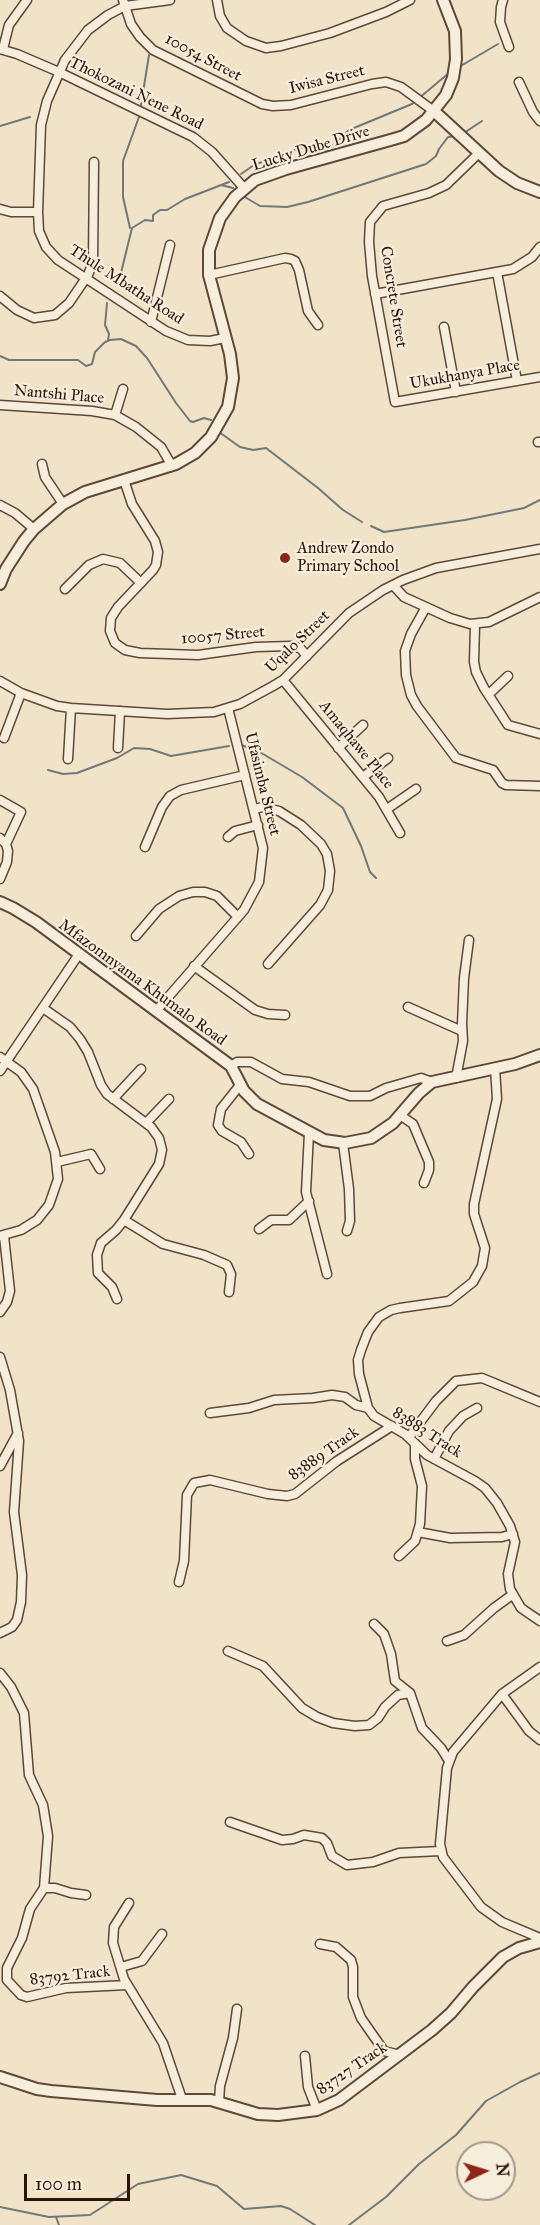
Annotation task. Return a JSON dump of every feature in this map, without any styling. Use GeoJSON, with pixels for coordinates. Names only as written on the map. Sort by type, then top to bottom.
{"type":"FeatureCollection","features":[{"type":"Feature","properties":{"kind":"street"},"geometry":{"type":"LineString","coordinates":[[1,49],[9,25],[27,0]]}},
{"type":"Feature","properties":{"kind":"street","name":"Thule Mbatha Road"},"geometry":{"type":"LineString","coordinates":[[170,0],[124,3],[88,30],[72,49],[47,101],[41,125],[39,231],[46,247],[58,260],[151,322],[180,338],[210,342],[225,338]]}},
{"type":"Feature","properties":{"kind":"street"},"geometry":{"type":"LineString","coordinates":[[217,0],[220,16],[227,28],[238,36],[266,48],[330,33],[386,12],[410,0]]}},
{"type":"Feature","properties":{"kind":"street","name":"Lucky Dube Drive"},"geometry":{"type":"LineString","coordinates":[[0,584],[15,554],[34,529],[63,504],[85,492],[172,466],[203,446],[224,418],[231,398],[233,378],[209,275],[209,250],[215,228],[226,209],[244,188],[268,175],[404,136],[424,123],[435,112],[450,85],[457,51],[453,25],[442,0]]}},
{"type":"Feature","properties":{"kind":"street"},"geometry":{"type":"LineString","coordinates":[[503,0],[500,22],[509,46]]}},
{"type":"Feature","properties":{"kind":"street","name":"10054 Street"},"geometry":{"type":"LineString","coordinates":[[124,3],[131,24],[153,50],[253,101]]}},
{"type":"Feature","properties":{"kind":"street","name":"Thokozani Nene Road"},"geometry":{"type":"LineString","coordinates":[[1,49],[59,72],[193,137],[213,152],[244,188]]}},
{"type":"Feature","properties":{"kind":"street","name":"Iwisa Street"},"geometry":{"type":"LineString","coordinates":[[253,101],[273,106],[291,105],[386,82],[401,87],[435,112]]}},
{"type":"Feature","properties":{"kind":"street"},"geometry":{"type":"LineString","coordinates":[[519,82],[533,112],[540,121]]}},
{"type":"Feature","properties":{"kind":"street"},"geometry":{"type":"LineString","coordinates":[[435,112],[507,177],[540,192]]}},
{"type":"Feature","properties":{"kind":"street","name":"Concrete Street"},"geometry":{"type":"LineString","coordinates":[[395,402],[375,294],[368,235],[370,222],[379,209],[438,189],[452,180],[479,153]]}},
{"type":"Feature","properties":{"kind":"street"},"geometry":{"type":"LineString","coordinates":[[0,296],[34,318],[49,317],[66,307],[85,279],[93,262],[94,162]]}},
{"type":"Feature","properties":{"kind":"street"},"geometry":{"type":"LineString","coordinates":[[0,209],[11,212],[38,212]]}},
{"type":"Feature","properties":{"kind":"street"},"geometry":{"type":"LineString","coordinates":[[151,322],[170,244]]}},
{"type":"Feature","properties":{"kind":"street"},"geometry":{"type":"LineString","coordinates":[[375,294],[497,272],[520,265],[532,257],[540,247]]}},
{"type":"Feature","properties":{"kind":"street"},"geometry":{"type":"LineString","coordinates":[[209,275],[285,258],[291,259],[295,261],[299,270],[308,311],[318,325]]}},
{"type":"Feature","properties":{"kind":"street"},"geometry":{"type":"LineString","coordinates":[[497,272],[517,381]]}},
{"type":"Feature","properties":{"kind":"street"},"geometry":{"type":"LineString","coordinates":[[444,327],[456,392]]}},
{"type":"Feature","properties":{"kind":"street","name":"Ukukhanya Place"},"geometry":{"type":"LineString","coordinates":[[395,402],[540,377]]}},
{"type":"Feature","properties":{"kind":"street","name":"Nantshi Place"},"geometry":{"type":"LineString","coordinates":[[115,415],[123,390]]}},
{"type":"Feature","properties":{"kind":"street","name":"Nantshi Place"},"geometry":{"type":"LineString","coordinates":[[0,405],[92,411],[115,415],[136,427],[161,447],[172,466]]}},
{"type":"Feature","properties":{"kind":"street"},"geometry":{"type":"LineString","coordinates":[[42,464],[45,477],[63,504]]}},
{"type":"Feature","properties":{"kind":"street","name":"10057 Street"},"geometry":{"type":"LineString","coordinates":[[124,480],[132,504],[157,547],[156,565],[111,618],[112,637],[125,650],[140,653],[188,655],[256,647],[290,646],[300,648],[308,656]]}},
{"type":"Feature","properties":{"kind":"street"},"geometry":{"type":"LineString","coordinates":[[0,505],[15,513],[34,529]]}},
{"type":"Feature","properties":{"kind":"street","name":"Uqalo Street"},"geometry":{"type":"LineString","coordinates":[[0,681],[21,693],[57,706],[71,708],[186,714],[228,708],[251,699],[283,680],[349,613],[412,575],[436,568],[540,549]]}},
{"type":"Feature","properties":{"kind":"street"},"geometry":{"type":"LineString","coordinates":[[65,589],[89,565],[103,559],[120,563],[141,583]]}},
{"type":"Feature","properties":{"kind":"street"},"geometry":{"type":"LineString","coordinates":[[393,585],[404,597],[454,620],[475,624],[489,622],[540,597]]}},
{"type":"Feature","properties":{"kind":"street"},"geometry":{"type":"LineString","coordinates":[[426,607],[411,634],[405,651],[405,675],[417,706],[456,758],[494,770],[502,783],[506,785],[540,786]]}},
{"type":"Feature","properties":{"kind":"street"},"geometry":{"type":"LineString","coordinates":[[475,624],[474,662],[479,679],[508,725],[540,734]]}},
{"type":"Feature","properties":{"kind":"street"},"geometry":{"type":"LineString","coordinates":[[489,694],[507,676]]}},
{"type":"Feature","properties":{"kind":"street","name":"Amaqhawe Place"},"geometry":{"type":"LineString","coordinates":[[283,680],[363,777],[387,809],[400,833]]}},
{"type":"Feature","properties":{"kind":"street"},"geometry":{"type":"LineString","coordinates":[[4,738],[21,693]]}},
{"type":"Feature","properties":{"kind":"street"},"geometry":{"type":"LineString","coordinates":[[68,759],[71,708]]}},
{"type":"Feature","properties":{"kind":"street","name":"Ufasimba Street"},"geometry":{"type":"LineString","coordinates":[[156,1011],[251,901],[261,874],[263,848],[228,708]]}},
{"type":"Feature","properties":{"kind":"street"},"geometry":{"type":"LineString","coordinates":[[118,748],[120,711]]}},
{"type":"Feature","properties":{"kind":"street"},"geometry":{"type":"LineString","coordinates":[[338,748],[363,725]]}},
{"type":"Feature","properties":{"kind":"street"},"geometry":{"type":"LineString","coordinates":[[363,777],[388,758]]}},
{"type":"Feature","properties":{"kind":"street"},"geometry":{"type":"LineString","coordinates":[[145,847],[162,807],[170,796],[182,790],[245,775]]}},
{"type":"Feature","properties":{"kind":"street"},"geometry":{"type":"LineString","coordinates":[[387,809],[416,789]]}},
{"type":"Feature","properties":{"kind":"street"},"geometry":{"type":"LineString","coordinates":[[0,800],[21,812],[3,841],[8,856],[0,879]]}},
{"type":"Feature","properties":{"kind":"street"},"geometry":{"type":"LineString","coordinates":[[254,809],[263,807],[279,811],[302,825],[321,844],[327,854],[330,871],[328,890],[321,905],[268,964]]}},
{"type":"Feature","properties":{"kind":"street"},"geometry":{"type":"LineString","coordinates":[[228,837],[235,831],[258,825]]}},
{"type":"Feature","properties":{"kind":"street"},"geometry":{"type":"LineString","coordinates":[[136,936],[159,909],[179,896],[194,892],[205,892],[217,896],[238,917]]}},
{"type":"Feature","properties":{"kind":"street","name":"Mfazomnyama Khumalo Road"},"geometry":{"type":"LineString","coordinates":[[0,902],[36,922],[231,1066],[240,1085],[257,1104],[324,1140],[343,1143],[360,1141],[378,1134],[432,1082]]}},
{"type":"Feature","properties":{"kind":"street"},"geometry":{"type":"LineString","coordinates":[[456,1078],[463,1041],[464,978],[469,940]]}},
{"type":"Feature","properties":{"kind":"street"},"geometry":{"type":"LineString","coordinates":[[0,1071],[3,1060],[43,1008],[79,954]]}},
{"type":"Feature","properties":{"kind":"street"},"geometry":{"type":"LineString","coordinates":[[194,966],[255,1010],[267,1014],[285,1015]]}},
{"type":"Feature","properties":{"kind":"street"},"geometry":{"type":"LineString","coordinates":[[408,1007],[462,1031]]}},
{"type":"Feature","properties":{"kind":"street"},"geometry":{"type":"LineString","coordinates":[[43,1008],[70,1027],[81,1039],[101,1085],[113,1100],[155,1130],[161,1143],[159,1164],[124,1220],[100,1243],[97,1255],[98,1273],[112,1287],[117,1299]]}},
{"type":"Feature","properties":{"kind":"street"},"geometry":{"type":"LineString","coordinates":[[231,1066],[237,1062],[251,1062],[282,1079],[309,1082],[350,1096],[370,1095],[421,1078],[432,1082],[456,1078],[540,1055]]}},
{"type":"Feature","properties":{"kind":"street"},"geometry":{"type":"LineString","coordinates":[[0,1312],[7,1302],[10,1291],[2,1236],[30,1225],[49,1205],[57,1188],[57,1162],[33,1089],[25,1076],[3,1060]]}},
{"type":"Feature","properties":{"kind":"street","name":"83883 Track"},"geometry":{"type":"LineString","coordinates":[[495,1068],[497,1099],[474,1204],[474,1214],[485,1248],[482,1266],[473,1282],[449,1301],[391,1310],[373,1324],[361,1350],[358,1366],[368,1408],[374,1416],[392,1426],[434,1459],[485,1488],[497,1503],[513,1534]]}},
{"type":"Feature","properties":{"kind":"street"},"geometry":{"type":"LineString","coordinates":[[113,1100],[141,1069]]}},
{"type":"Feature","properties":{"kind":"street"},"geometry":{"type":"LineString","coordinates":[[240,1085],[221,1109],[218,1125],[222,1131],[241,1142],[249,1154]]}},
{"type":"Feature","properties":{"kind":"street"},"geometry":{"type":"LineString","coordinates":[[146,1123],[169,1099]]}},
{"type":"Feature","properties":{"kind":"street"},"geometry":{"type":"LineString","coordinates":[[400,1115],[413,1124],[429,1162],[429,1170],[424,1183]]}},
{"type":"Feature","properties":{"kind":"street"},"geometry":{"type":"LineString","coordinates":[[309,1133],[306,1185],[327,1274]]}},
{"type":"Feature","properties":{"kind":"street"},"geometry":{"type":"LineString","coordinates":[[343,1143],[350,1221],[347,1231]]}},
{"type":"Feature","properties":{"kind":"street"},"geometry":{"type":"LineString","coordinates":[[57,1162],[90,1154],[100,1170]]}},
{"type":"Feature","properties":{"kind":"street"},"geometry":{"type":"LineString","coordinates":[[259,1229],[271,1220],[289,1220],[309,1201]]}},
{"type":"Feature","properties":{"kind":"street"},"geometry":{"type":"LineString","coordinates":[[124,1220],[163,1244],[204,1255],[227,1266],[231,1274],[229,1292]]}},
{"type":"Feature","properties":{"kind":"street"},"geometry":{"type":"LineString","coordinates":[[0,1356],[10,1389],[18,1433],[14,1512],[22,1575],[21,1596],[14,1624],[0,1633]]}},
{"type":"Feature","properties":{"kind":"street"},"geometry":{"type":"LineString","coordinates":[[399,1556],[415,1541],[422,1500],[422,1486],[412,1441],[436,1401],[456,1381],[482,1378],[540,1402]]}},
{"type":"Feature","properties":{"kind":"street"},"geometry":{"type":"LineString","coordinates":[[210,1413],[249,1408],[274,1400],[332,1395],[345,1397],[356,1405],[368,1408]]}},
{"type":"Feature","properties":{"kind":"street"},"geometry":{"type":"LineString","coordinates":[[434,1459],[449,1431],[463,1416],[477,1408]]}},
{"type":"Feature","properties":{"kind":"street","name":"83889 Track"},"geometry":{"type":"LineString","coordinates":[[179,1582],[184,1561],[188,1496],[194,1483],[210,1480],[268,1494],[287,1496],[295,1494],[337,1461],[392,1426]]}},
{"type":"Feature","properties":{"kind":"street"},"geometry":{"type":"LineString","coordinates":[[0,1466],[18,1433]]}},
{"type":"Feature","properties":{"kind":"street"},"geometry":{"type":"LineString","coordinates":[[418,1532],[450,1538],[502,1537],[513,1534],[514,1550],[508,1574],[512,1595],[521,1608],[540,1621]]}},
{"type":"Feature","properties":{"kind":"street"},"geometry":{"type":"LineString","coordinates":[[447,1641],[464,1635],[512,1595]]}},
{"type":"Feature","properties":{"kind":"street"},"geometry":{"type":"LineString","coordinates":[[374,1624],[385,1637],[391,1654],[395,1681],[410,1694],[422,1728],[441,1748],[449,1761]]}},
{"type":"Feature","properties":{"kind":"street"},"geometry":{"type":"LineString","coordinates":[[228,1651],[263,1666],[302,1708],[333,1723],[369,1725],[398,1695],[410,1694]]}},
{"type":"Feature","properties":{"kind":"street"},"geometry":{"type":"LineString","coordinates":[[540,1667],[502,1694],[453,1752],[449,1761],[440,1831],[440,1851],[461,1883],[487,1912],[540,1940]]}},
{"type":"Feature","properties":{"kind":"street","name":"83792 Track"},"geometry":{"type":"LineString","coordinates":[[0,1673],[11,1687],[24,1713],[29,1775],[43,1805],[48,1836],[44,1888],[30,1909],[22,1938],[7,1968],[7,1980],[21,1995],[30,1997],[66,1988],[127,1985],[160,2036],[182,2099]]}},
{"type":"Feature","properties":{"kind":"street"},"geometry":{"type":"LineString","coordinates":[[502,1694],[529,1731],[540,1740]]}},
{"type":"Feature","properties":{"kind":"street"},"geometry":{"type":"LineString","coordinates":[[230,1822],[282,1840],[293,1839],[304,1834],[322,1838],[327,1843],[332,1856],[347,1865],[373,1862],[399,1853],[440,1851]]}},
{"type":"Feature","properties":{"kind":"street"},"geometry":{"type":"LineString","coordinates":[[44,1888],[55,1888],[86,1895]]}},
{"type":"Feature","properties":{"kind":"street"},"geometry":{"type":"LineString","coordinates":[[127,1985],[112,1943],[112,1935],[116,1921],[129,1903]]}},
{"type":"Feature","properties":{"kind":"street"},"geometry":{"type":"LineString","coordinates":[[121,1967],[142,1961],[162,1934]]}},
{"type":"Feature","properties":{"kind":"street","name":"83727 Track"},"geometry":{"type":"LineString","coordinates":[[0,2076],[37,2089],[63,2093],[219,2102],[267,2115],[317,2110],[339,2100],[400,2055],[451,2013],[503,1957],[540,1940]]}},
{"type":"Feature","properties":{"kind":"street"},"geometry":{"type":"LineString","coordinates":[[320,1944],[336,1947],[351,1960],[353,1997],[361,2018],[384,2051],[400,2055]]}},
{"type":"Feature","properties":{"kind":"street"},"geometry":{"type":"LineString","coordinates":[[219,2102],[237,2008]]}},
{"type":"Feature","properties":{"kind":"street"},"geometry":{"type":"LineString","coordinates":[[305,2056],[309,2087],[317,2110]]}},
{"type":"Feature","properties":{"kind":"waterway"},"geometry":{"type":"LineString","coordinates":[[459,67],[498,44]]}},
{"type":"Feature","properties":{"kind":"waterway"},"geometry":{"type":"LineString","coordinates":[[141,105],[149,55]]}},
{"type":"Feature","properties":{"kind":"waterway"},"geometry":{"type":"LineString","coordinates":[[316,144],[334,145],[349,130],[412,104],[449,73]]}},
{"type":"Feature","properties":{"kind":"waterway"},"geometry":{"type":"LineString","coordinates":[[0,126],[30,117]]}},
{"type":"Feature","properties":{"kind":"waterway"},"geometry":{"type":"LineString","coordinates":[[130,228],[123,197],[123,161],[139,117]]}},
{"type":"Feature","properties":{"kind":"waterway"},"geometry":{"type":"LineString","coordinates":[[464,133],[482,121]]}},
{"type":"Feature","properties":{"kind":"waterway"},"geometry":{"type":"LineString","coordinates":[[243,196],[260,206],[287,207],[308,202],[426,164],[436,156],[448,137],[456,136]]}},
{"type":"Feature","properties":{"kind":"waterway"},"geometry":{"type":"LineString","coordinates":[[289,152],[309,145]]}},
{"type":"Feature","properties":{"kind":"waterway"},"geometry":{"type":"LineString","coordinates":[[241,174],[254,165],[284,154]]}},
{"type":"Feature","properties":{"kind":"waterway"},"geometry":{"type":"LineString","coordinates":[[118,285],[132,228],[145,220],[153,221],[153,215],[160,210],[167,210],[185,199],[229,182]]}},
{"type":"Feature","properties":{"kind":"waterway"},"geometry":{"type":"LineString","coordinates":[[221,185],[233,188]]}},
{"type":"Feature","properties":{"kind":"waterway"},"geometry":{"type":"LineString","coordinates":[[107,303],[105,325],[109,334],[108,340]]}},
{"type":"Feature","properties":{"kind":"waterway"},"geometry":{"type":"LineString","coordinates":[[0,356],[9,360],[78,360],[86,366],[92,364],[95,352],[105,342],[121,339],[136,346],[147,358],[190,421],[204,418],[211,420]]}},
{"type":"Feature","properties":{"kind":"waterway"},"geometry":{"type":"LineString","coordinates":[[219,432],[240,447],[253,450],[266,448],[343,510],[362,522]]}},
{"type":"Feature","properties":{"kind":"waterway"},"geometry":{"type":"LineString","coordinates":[[371,526],[384,532],[465,520],[524,508],[540,500]]}},
{"type":"Feature","properties":{"kind":"waterway"},"geometry":{"type":"LineString","coordinates":[[241,745],[258,751],[302,777],[343,808],[361,846],[370,872],[376,878]]}},
{"type":"Feature","properties":{"kind":"waterway"},"geometry":{"type":"LineString","coordinates":[[48,770],[63,774],[77,773],[117,758],[134,748],[150,749],[171,756],[229,746]]}},
{"type":"Feature","properties":{"kind":"waterway"},"geometry":{"type":"LineString","coordinates":[[349,2225],[386,2197],[419,2164],[456,2135],[486,2101],[540,2073]]}},
{"type":"Feature","properties":{"kind":"waterway"},"geometry":{"type":"LineString","coordinates":[[0,2207],[49,2217],[90,2215],[138,2184],[181,2175],[217,2186],[244,2209],[281,2206],[315,2225]]}},
{"type":"Feature","properties":{"kind":"waterway"},"geometry":{"type":"LineString","coordinates":[[56,2217],[59,2225]]}},
{"type":"Feature","properties":{"kind":"place","name":"Andrew Zondo Primary School"},"geometry":{"type":"Point","coordinates":[285,558]}}]}
